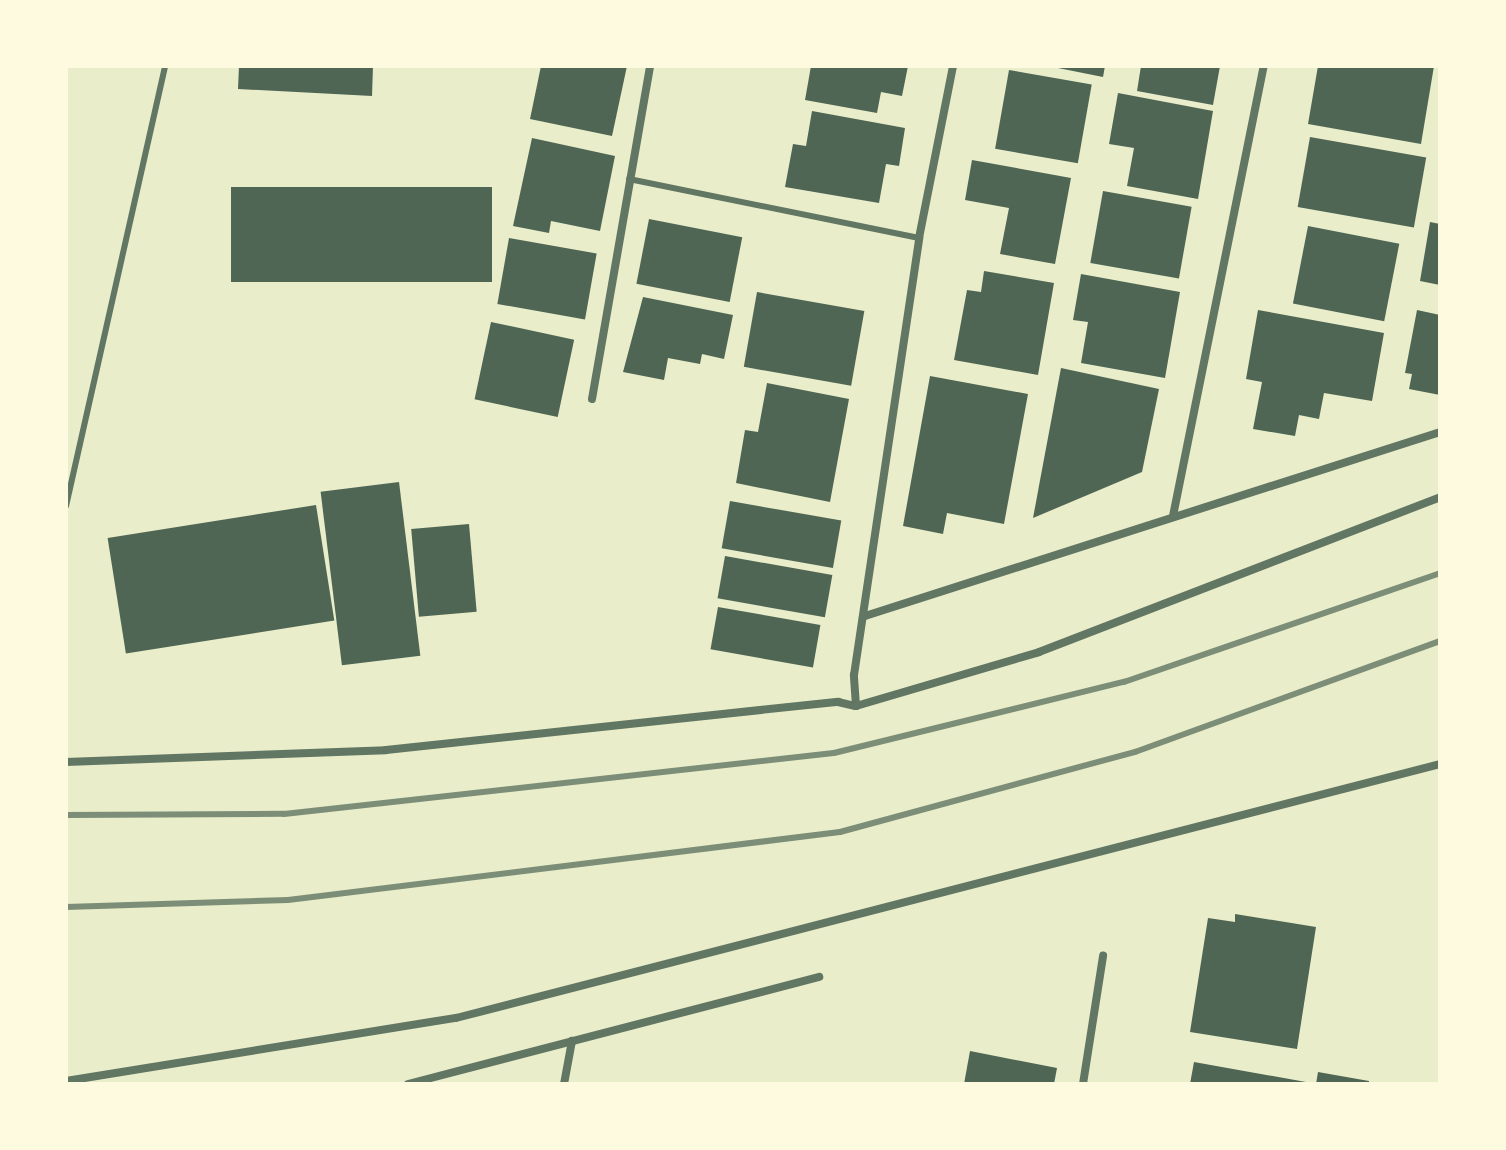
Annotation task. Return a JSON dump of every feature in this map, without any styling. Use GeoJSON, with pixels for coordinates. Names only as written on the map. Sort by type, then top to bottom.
{"type":"FeatureCollection","features":[{"type":"Feature","properties":{"kind":"street"},"geometry":{"type":"LineString","coordinates":[[592,399],[650,66]]}},
{"type":"Feature","properties":{"kind":"street"},"geometry":{"type":"LineString","coordinates":[[856,706],[865,616],[919,238],[953,66]]}},
{"type":"Feature","properties":{"kind":"street"},"geometry":{"type":"LineString","coordinates":[[1173,516],[1264,66]]}},
{"type":"Feature","properties":{"kind":"street"},"geometry":{"type":"LineString","coordinates":[[865,616],[1440,432]]}},
{"type":"Feature","properties":{"kind":"street"},"geometry":{"type":"LineString","coordinates":[[66,762],[386,750],[838,702],[856,706],[1039,652],[1440,497]]}},
{"type":"Feature","properties":{"kind":"street"},"geometry":{"type":"LineString","coordinates":[[66,1081],[456,1018],[1440,764]]}},
{"type":"Feature","properties":{"kind":"street"},"geometry":{"type":"LineString","coordinates":[[1083,1084],[1103,956]]}},
{"type":"Feature","properties":{"kind":"street"},"geometry":{"type":"LineString","coordinates":[[408,1084],[819,977]]}},
{"type":"Feature","properties":{"kind":"street"},"geometry":{"type":"LineString","coordinates":[[564,1084],[572,1041]]}},
{"type":"Feature","properties":{"kind":"lane"},"geometry":{"type":"LineString","coordinates":[[66,506],[165,66]]}},
{"type":"Feature","properties":{"kind":"lane"},"geometry":{"type":"LineString","coordinates":[[629,179],[919,238]]}},
{"type":"Feature","properties":{"kind":"building"},"geometry":{"type":"Polygon","coordinates":[[[239,66],[373,66],[372,96],[238,89],[239,66]]]}},
{"type":"Feature","properties":{"kind":"building"},"geometry":{"type":"Polygon","coordinates":[[[541,66],[627,66],[612,136],[530,119],[541,66]]]}},
{"type":"Feature","properties":{"kind":"building"},"geometry":{"type":"Polygon","coordinates":[[[811,66],[908,66],[902,96],[881,92],[877,113],[805,100],[811,66]]]}},
{"type":"Feature","properties":{"kind":"building"},"geometry":{"type":"Polygon","coordinates":[[[1048,66],[1105,66],[1103,77],[1048,66]]]}},
{"type":"Feature","properties":{"kind":"building"},"geometry":{"type":"Polygon","coordinates":[[[1141,66],[1220,66],[1213,105],[1137,91],[1141,66]]]}},
{"type":"Feature","properties":{"kind":"building"},"geometry":{"type":"Polygon","coordinates":[[[1318,66],[1434,66],[1421,144],[1308,124],[1318,66]]]}},
{"type":"Feature","properties":{"kind":"building"},"geometry":{"type":"Polygon","coordinates":[[[1009,70],[1092,85],[1078,163],[995,149],[1009,70]]]}},
{"type":"Feature","properties":{"kind":"building"},"geometry":{"type":"Polygon","coordinates":[[[1118,93],[1213,111],[1198,199],[1127,186],[1134,148],[1109,144],[1118,93]]]}},
{"type":"Feature","properties":{"kind":"building"},"geometry":{"type":"Polygon","coordinates":[[[812,111],[905,128],[899,166],[886,164],[879,203],[785,187],[793,144],[806,146],[812,111]]]}},
{"type":"Feature","properties":{"kind":"building"},"geometry":{"type":"Polygon","coordinates":[[[1310,137],[1426,157],[1414,227],[1298,207],[1310,137]]]}},
{"type":"Feature","properties":{"kind":"building"},"geometry":{"type":"Polygon","coordinates":[[[532,138],[615,156],[600,231],[551,221],[549,233],[513,226],[532,138]]]}},
{"type":"Feature","properties":{"kind":"building"},"geometry":{"type":"Polygon","coordinates":[[[972,160],[1071,178],[1055,264],[1000,254],[1009,208],[965,200],[972,160]]]}},
{"type":"Feature","properties":{"kind":"building"},"geometry":{"type":"Polygon","coordinates":[[[231,187],[492,187],[492,282],[231,282],[231,187]]]}},
{"type":"Feature","properties":{"kind":"building"},"geometry":{"type":"Polygon","coordinates":[[[1103,191],[1192,207],[1179,279],[1090,263],[1103,191]]]}},
{"type":"Feature","properties":{"kind":"building"},"geometry":{"type":"Polygon","coordinates":[[[649,219],[742,237],[730,302],[636,284],[649,219]]]}},
{"type":"Feature","properties":{"kind":"building"},"geometry":{"type":"Polygon","coordinates":[[[1430,222],[1440,224],[1440,285],[1420,281],[1430,222]]]}},
{"type":"Feature","properties":{"kind":"building"},"geometry":{"type":"Polygon","coordinates":[[[1308,226],[1399,244],[1384,321],[1293,304],[1308,226]]]}},
{"type":"Feature","properties":{"kind":"building"},"geometry":{"type":"Polygon","coordinates":[[[509,238],[597,253],[585,319],[497,304],[509,238]]]}},
{"type":"Feature","properties":{"kind":"building"},"geometry":{"type":"Polygon","coordinates":[[[984,271],[1054,283],[1038,375],[954,360],[967,290],[981,292],[984,271]]]}},
{"type":"Feature","properties":{"kind":"building"},"geometry":{"type":"Polygon","coordinates":[[[1081,274],[1180,292],[1165,378],[1081,363],[1088,322],[1073,320],[1081,274]]]}},
{"type":"Feature","properties":{"kind":"building"},"geometry":{"type":"Polygon","coordinates":[[[757,292],[864,311],[851,386],[744,367],[757,292]]]}},
{"type":"Feature","properties":{"kind":"building"},"geometry":{"type":"Polygon","coordinates":[[[643,297],[733,315],[724,359],[702,354],[700,364],[668,358],[664,380],[623,372],[643,297]]]}},
{"type":"Feature","properties":{"kind":"building"},"geometry":{"type":"Polygon","coordinates":[[[1258,310],[1384,333],[1372,401],[1324,393],[1319,419],[1299,415],[1295,436],[1253,429],[1262,382],[1246,379],[1258,310]]]}},
{"type":"Feature","properties":{"kind":"building"},"geometry":{"type":"Polygon","coordinates":[[[1417,310],[1440,315],[1440,395],[1409,389],[1412,374],[1405,373],[1417,310]]]}},
{"type":"Feature","properties":{"kind":"building"},"geometry":{"type":"Polygon","coordinates":[[[491,322],[574,340],[558,417],[475,399],[491,322]]]}},
{"type":"Feature","properties":{"kind":"building"},"geometry":{"type":"Polygon","coordinates":[[[1061,368],[1159,389],[1142,472],[1033,518],[1061,368]]]}},
{"type":"Feature","properties":{"kind":"building"},"geometry":{"type":"Polygon","coordinates":[[[930,376],[1028,394],[1004,524],[947,513],[943,534],[903,526],[930,376]]]}},
{"type":"Feature","properties":{"kind":"building"},"geometry":{"type":"Polygon","coordinates":[[[767,383],[849,399],[830,502],[736,483],[745,430],[758,432],[767,383]]]}},
{"type":"Feature","properties":{"kind":"building"},"geometry":{"type":"Polygon","coordinates":[[[399,482],[420,656],[342,665],[321,492],[399,482]]]}},
{"type":"Feature","properties":{"kind":"building"},"geometry":{"type":"Polygon","coordinates":[[[730,501],[841,521],[833,568],[722,548],[730,501]]]}},
{"type":"Feature","properties":{"kind":"building"},"geometry":{"type":"Polygon","coordinates":[[[316,505],[334,621],[126,654],[108,538],[316,505]]]}},
{"type":"Feature","properties":{"kind":"building"},"geometry":{"type":"Polygon","coordinates":[[[469,524],[477,612],[419,617],[411,529],[469,524]]]}},
{"type":"Feature","properties":{"kind":"building"},"geometry":{"type":"Polygon","coordinates":[[[725,556],[832,575],[825,617],[718,598],[725,556]]]}},
{"type":"Feature","properties":{"kind":"building"},"geometry":{"type":"Polygon","coordinates":[[[718,607],[820,625],[813,667],[711,649],[718,607]]]}},
{"type":"Feature","properties":{"kind":"building"},"geometry":{"type":"Polygon","coordinates":[[[1235,914],[1316,927],[1297,1049],[1190,1032],[1208,918],[1235,922],[1235,914]]]}},
{"type":"Feature","properties":{"kind":"building"},"geometry":{"type":"Polygon","coordinates":[[[970,1051],[1057,1068],[1054,1084],[964,1084],[970,1051]]]}},
{"type":"Feature","properties":{"kind":"building"},"geometry":{"type":"Polygon","coordinates":[[[1194,1062],[1306,1082],[1306,1084],[1190,1084],[1194,1062]]]}},
{"type":"Feature","properties":{"kind":"building"},"geometry":{"type":"Polygon","coordinates":[[[1318,1072],[1369,1081],[1369,1084],[1316,1084],[1318,1072]]]}},
{"type":"Feature","properties":{"kind":"railway"},"geometry":{"type":"LineString","coordinates":[[66,815],[284,814],[834,753],[1124,682],[1440,573]]}},
{"type":"Feature","properties":{"kind":"railway"},"geometry":{"type":"LineString","coordinates":[[66,907],[288,900],[840,832],[1135,752],[1440,641]]}}]}
